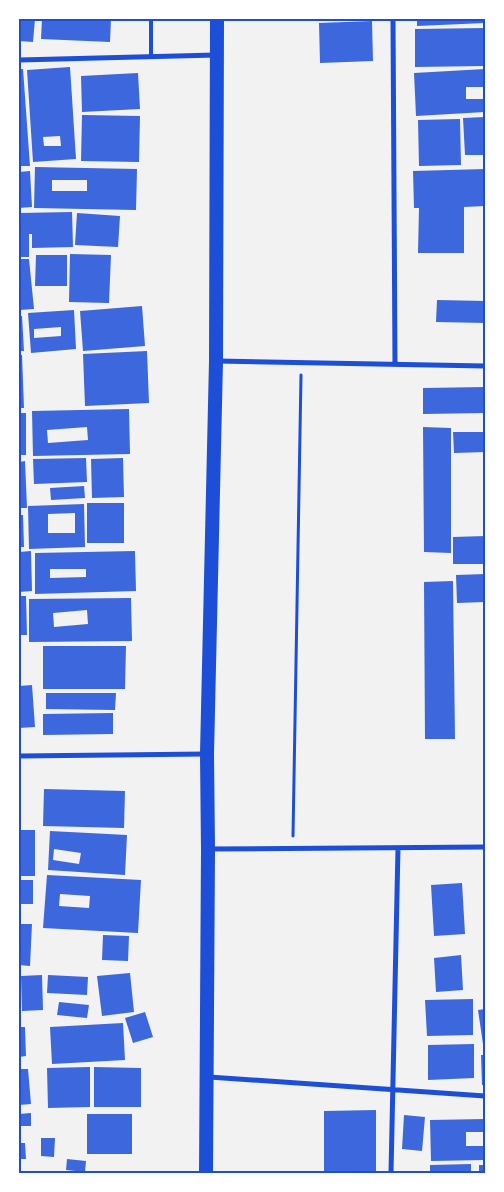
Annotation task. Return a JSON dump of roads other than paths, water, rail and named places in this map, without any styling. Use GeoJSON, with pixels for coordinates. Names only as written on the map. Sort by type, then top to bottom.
{"type":"FeatureCollection","features":[{"type":"Feature","properties":{"kind":"highway"},"geometry":{"type":"LineString","coordinates":[[206,1173],[208,1077],[207,754],[216,361],[217,19]]}},
{"type":"Feature","properties":{"kind":"street"},"geometry":{"type":"LineString","coordinates":[[393,19],[396,363]]}},
{"type":"Feature","properties":{"kind":"street"},"geometry":{"type":"LineString","coordinates":[[19,60],[217,55]]}},
{"type":"Feature","properties":{"kind":"street"},"geometry":{"type":"LineString","coordinates":[[216,361],[485,366]]}},
{"type":"Feature","properties":{"kind":"street"},"geometry":{"type":"LineString","coordinates":[[19,756],[207,754]]}},
{"type":"Feature","properties":{"kind":"street"},"geometry":{"type":"LineString","coordinates":[[208,850],[485,847]]}},
{"type":"Feature","properties":{"kind":"street"},"geometry":{"type":"LineString","coordinates":[[391,1173],[398,848]]}},
{"type":"Feature","properties":{"kind":"street"},"geometry":{"type":"LineString","coordinates":[[208,1077],[485,1096]]}},
{"type":"Feature","properties":{"kind":"lane"},"geometry":{"type":"LineString","coordinates":[[151,19],[151,57]]}}]}
